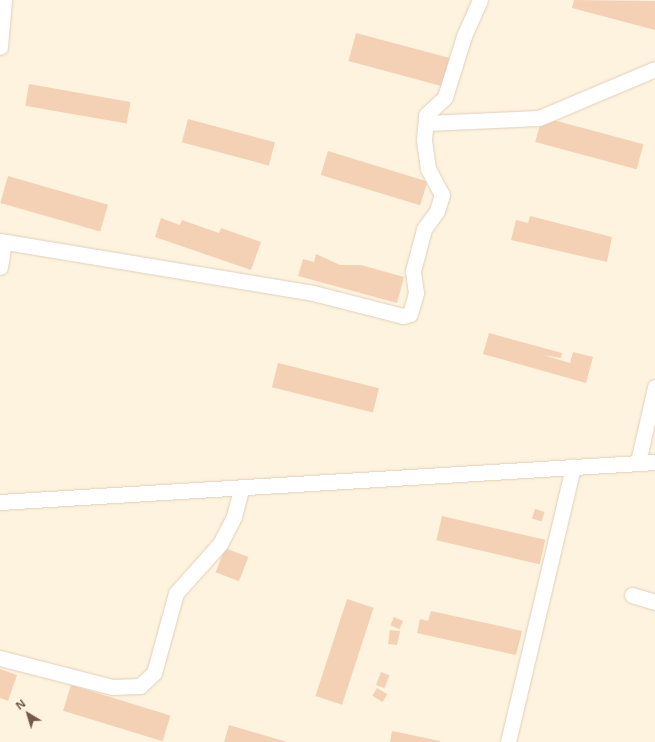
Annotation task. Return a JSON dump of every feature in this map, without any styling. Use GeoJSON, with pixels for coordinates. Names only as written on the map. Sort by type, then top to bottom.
{"type":"FeatureCollection","features":[{"type":"Feature","properties":{"kind":"street"},"geometry":{"type":"LineString","coordinates":[[0,47],[4,0]]}},
{"type":"Feature","properties":{"kind":"street"},"geometry":{"type":"LineString","coordinates":[[0,267],[2,242],[313,293],[402,316],[413,308],[416,293],[413,271],[424,230],[437,211],[442,195],[428,169],[424,140],[428,109],[445,97],[464,36],[480,0]]}},
{"type":"Feature","properties":{"kind":"street"},"geometry":{"type":"LineString","coordinates":[[426,123],[539,118],[655,69]]}},
{"type":"Feature","properties":{"kind":"street"},"geometry":{"type":"LineString","coordinates":[[638,462],[655,387]]}},
{"type":"Feature","properties":{"kind":"street"},"geometry":{"type":"LineString","coordinates":[[0,502],[655,462]]}},
{"type":"Feature","properties":{"kind":"street"},"geometry":{"type":"LineString","coordinates":[[508,742],[573,467]]}},
{"type":"Feature","properties":{"kind":"street"},"geometry":{"type":"LineString","coordinates":[[0,658],[112,687],[140,686],[154,673],[176,593],[220,544],[234,516],[242,487]]}},
{"type":"Feature","properties":{"kind":"street"},"geometry":{"type":"LineString","coordinates":[[632,595],[655,602]]}},
{"type":"Feature","properties":{"kind":"building"},"geometry":{"type":"Polygon","coordinates":[[[574,0],[655,1],[655,30],[572,8],[574,0]]]}},
{"type":"Feature","properties":{"kind":"building"},"geometry":{"type":"Polygon","coordinates":[[[356,33],[451,58],[443,86],[348,61],[356,33]]]}},
{"type":"Feature","properties":{"kind":"building"},"geometry":{"type":"Polygon","coordinates":[[[29,84],[130,102],[127,124],[25,106],[29,84]]]}},
{"type":"Feature","properties":{"kind":"building"},"geometry":{"type":"Polygon","coordinates":[[[542,117],[643,144],[637,169],[535,142],[542,117]]]}},
{"type":"Feature","properties":{"kind":"building"},"geometry":{"type":"Polygon","coordinates":[[[188,119],[275,142],[269,165],[182,142],[188,119]]]}},
{"type":"Feature","properties":{"kind":"building"},"geometry":{"type":"Polygon","coordinates":[[[328,151],[427,181],[420,205],[321,175],[328,151]]]}},
{"type":"Feature","properties":{"kind":"building"},"geometry":{"type":"Polygon","coordinates":[[[8,176],[108,205],[100,232],[0,203],[8,176]]]}},
{"type":"Feature","properties":{"kind":"building"},"geometry":{"type":"Polygon","coordinates":[[[530,216],[612,237],[607,262],[511,240],[516,220],[528,223],[530,216]]]}},
{"type":"Feature","properties":{"kind":"building"},"geometry":{"type":"Polygon","coordinates":[[[161,218],[180,225],[182,220],[219,233],[221,228],[261,242],[251,270],[155,237],[161,218]]]}},
{"type":"Feature","properties":{"kind":"building"},"geometry":{"type":"Polygon","coordinates":[[[316,254],[340,265],[361,265],[404,277],[397,303],[298,276],[303,259],[314,262],[316,254]]]}},
{"type":"Feature","properties":{"kind":"building"},"geometry":{"type":"Polygon","coordinates":[[[489,333],[562,353],[561,358],[543,355],[570,363],[573,352],[593,357],[586,383],[483,354],[489,333]]]}},
{"type":"Feature","properties":{"kind":"building"},"geometry":{"type":"Polygon","coordinates":[[[278,363],[379,388],[373,412],[272,387],[278,363]]]}},
{"type":"Feature","properties":{"kind":"building"},"geometry":{"type":"Polygon","coordinates":[[[535,509],[545,512],[542,521],[532,519],[535,509]]]}},
{"type":"Feature","properties":{"kind":"building"},"geometry":{"type":"Polygon","coordinates":[[[442,516],[545,540],[540,564],[436,540],[442,516]]]}},
{"type":"Feature","properties":{"kind":"building"},"geometry":{"type":"Polygon","coordinates":[[[225,548],[248,557],[239,581],[216,572],[225,548]]]}},
{"type":"Feature","properties":{"kind":"building"},"geometry":{"type":"Polygon","coordinates":[[[347,599],[374,608],[342,705],[315,696],[347,599]]]}},
{"type":"Feature","properties":{"kind":"building"},"geometry":{"type":"Polygon","coordinates":[[[431,611],[522,631],[516,655],[417,633],[420,619],[428,621],[431,611]]]}},
{"type":"Feature","properties":{"kind":"building"},"geometry":{"type":"Polygon","coordinates":[[[394,617],[403,621],[399,629],[390,625],[394,617]]]}},
{"type":"Feature","properties":{"kind":"building"},"geometry":{"type":"Polygon","coordinates":[[[390,630],[400,631],[397,645],[388,644],[390,630]]]}},
{"type":"Feature","properties":{"kind":"building"},"geometry":{"type":"Polygon","coordinates":[[[0,669],[17,675],[8,701],[0,698],[0,669]]]}},
{"type":"Feature","properties":{"kind":"building"},"geometry":{"type":"Polygon","coordinates":[[[381,672],[389,675],[384,688],[376,685],[381,672]]]}},
{"type":"Feature","properties":{"kind":"building"},"geometry":{"type":"Polygon","coordinates":[[[71,685],[170,715],[163,741],[63,711],[71,685]]]}},
{"type":"Feature","properties":{"kind":"building"},"geometry":{"type":"Polygon","coordinates":[[[377,688],[387,694],[383,702],[372,696],[377,688]]]}},
{"type":"Feature","properties":{"kind":"building"},"geometry":{"type":"Polygon","coordinates":[[[229,725],[287,742],[224,742],[229,725]]]}},
{"type":"Feature","properties":{"kind":"building"},"geometry":{"type":"Polygon","coordinates":[[[392,731],[440,741],[440,742],[390,742],[392,731]]]}}]}
